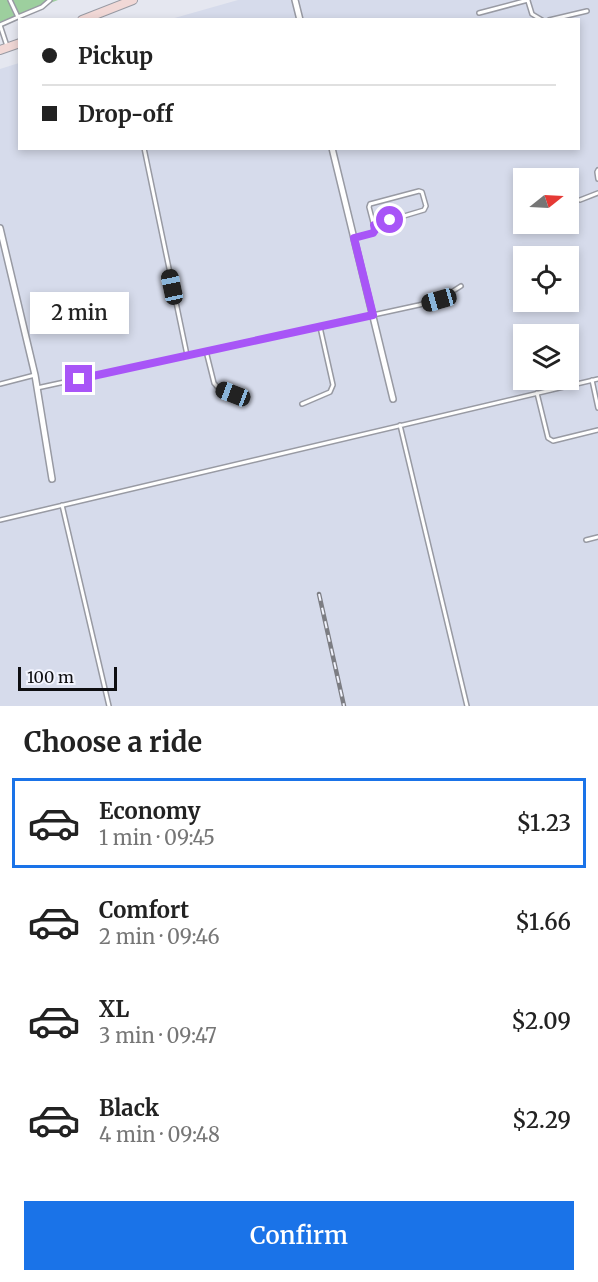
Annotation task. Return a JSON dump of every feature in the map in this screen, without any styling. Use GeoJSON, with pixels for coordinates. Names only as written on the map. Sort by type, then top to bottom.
{"type":"FeatureCollection","features":[{"type":"Feature","properties":{"kind":"street"},"geometry":{"type":"LineString","coordinates":[[87,18],[133,0]]}},
{"type":"Feature","properties":{"kind":"street"},"geometry":{"type":"LineString","coordinates":[[295,0],[300,18]]}},
{"type":"Feature","properties":{"kind":"street"},"geometry":{"type":"LineString","coordinates":[[332,150],[393,399]]}},
{"type":"Feature","properties":{"kind":"street"},"geometry":{"type":"LineString","coordinates":[[0,228],[35,375],[52,479]]}},
{"type":"Feature","properties":{"kind":"lane"},"geometry":{"type":"LineString","coordinates":[[10,0],[18,17]]}},
{"type":"Feature","properties":{"kind":"lane"},"geometry":{"type":"LineString","coordinates":[[4,49],[0,25],[42,7],[50,0]]}},
{"type":"Feature","properties":{"kind":"lane"},"geometry":{"type":"LineString","coordinates":[[479,13],[528,0],[532,14],[539,18]]}},
{"type":"Feature","properties":{"kind":"lane"},"geometry":{"type":"LineString","coordinates":[[557,18],[587,11]]}},
{"type":"Feature","properties":{"kind":"lane"},"geometry":{"type":"LineString","coordinates":[[144,150],[187,355]]}},
{"type":"Feature","properties":{"kind":"lane"},"geometry":{"type":"LineString","coordinates":[[598,170],[598,179]]}},
{"type":"Feature","properties":{"kind":"lane"},"geometry":{"type":"LineString","coordinates":[[354,238],[373,233],[375,230],[369,207],[370,204],[419,190],[422,192],[426,206],[424,210],[374,225]]}},
{"type":"Feature","properties":{"kind":"lane"},"geometry":{"type":"LineString","coordinates":[[580,200],[598,193]]}},
{"type":"Feature","properties":{"kind":"lane"},"geometry":{"type":"LineString","coordinates":[[37,388],[439,300],[461,286]]}},
{"type":"Feature","properties":{"kind":"lane"},"geometry":{"type":"LineString","coordinates":[[302,404],[330,392],[333,385],[320,327]]}},
{"type":"Feature","properties":{"kind":"lane"},"geometry":{"type":"LineString","coordinates":[[206,351],[216,387],[246,400]]}},
{"type":"Feature","properties":{"kind":"lane"},"geometry":{"type":"LineString","coordinates":[[0,384],[35,375]]}},
{"type":"Feature","properties":{"kind":"lane"},"geometry":{"type":"LineString","coordinates":[[0,520],[598,379]]}},
{"type":"Feature","properties":{"kind":"lane"},"geometry":{"type":"LineString","coordinates":[[592,380],[598,408]]}},
{"type":"Feature","properties":{"kind":"lane"},"geometry":{"type":"LineString","coordinates":[[537,393],[548,438],[553,441],[598,430]]}},
{"type":"Feature","properties":{"kind":"lane"},"geometry":{"type":"LineString","coordinates":[[400,425],[467,706]]}},
{"type":"Feature","properties":{"kind":"lane"},"geometry":{"type":"LineString","coordinates":[[62,505],[109,706]]}},
{"type":"Feature","properties":{"kind":"lane"},"geometry":{"type":"LineString","coordinates":[[586,540],[598,537]]}},
{"type":"Feature","properties":{"kind":"shaded area"},"geometry":{"type":"Polygon","coordinates":[[[238,0],[598,0],[598,706],[0,706],[0,69],[18,63],[18,150],[580,150],[580,18],[175,18],[238,0]]]}},
{"type":"Feature","properties":{"kind":"green space"},"geometry":{"type":"Polygon","coordinates":[[[0,0],[58,0],[0,22],[0,0]]]}},
{"type":"Feature","properties":{"kind":"railway"},"geometry":{"type":"LineString","coordinates":[[319,594],[344,706]]}},
{"type":"Feature","properties":{"kind":"route"},"geometry":{"type":"LineString","coordinates":[[79,379],[373,315],[354,238],[373,233],[374,225],[390,220]]}}]}
